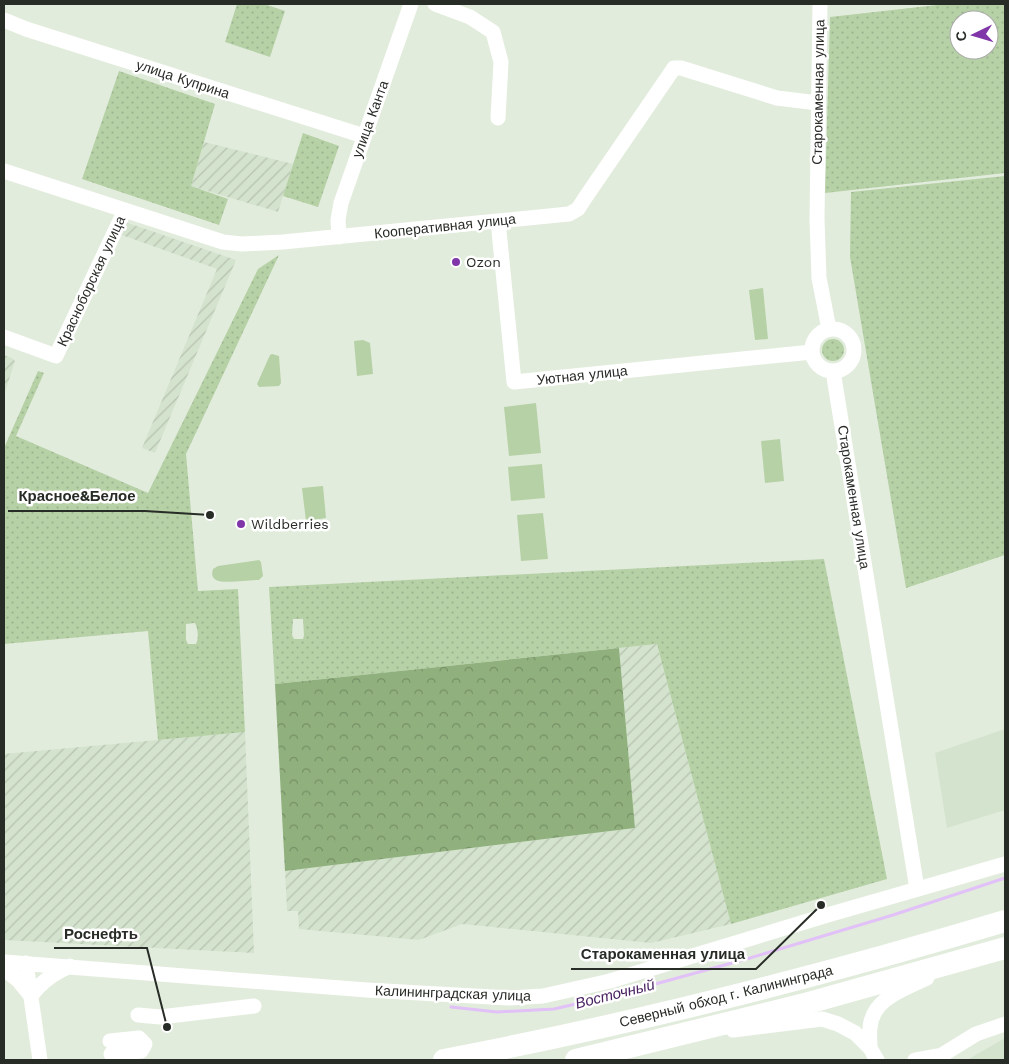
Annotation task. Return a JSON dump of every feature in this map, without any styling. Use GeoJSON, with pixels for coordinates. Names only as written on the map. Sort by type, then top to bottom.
{"type":"FeatureCollection","features":[{"type":"Feature","properties":{"kind":"highway","name":"Северный обход г. Калининграда"},"geometry":{"type":"LineString","coordinates":[[444,1060],[710,1001],[820,973],[1005,920]]}},
{"type":"Feature","properties":{"kind":"highway","name":"Северный обход г. Калининграда"},"geometry":{"type":"LineString","coordinates":[[576,1060],[706,1029],[948,965],[1005,948]]}},
{"type":"Feature","properties":{"kind":"street","name":"улица Канта"},"geometry":{"type":"LineString","coordinates":[[339,237],[338,220],[341,202],[411,4]]}},
{"type":"Feature","properties":{"kind":"street"},"geometry":{"type":"LineString","coordinates":[[435,4],[470,16],[493,32],[501,62],[498,118]]}},
{"type":"Feature","properties":{"kind":"street","name":"Старокаменная улица"},"geometry":{"type":"LineString","coordinates":[[820,4],[817,229],[820,278],[829,329]]}},
{"type":"Feature","properties":{"kind":"street","name":"улица Куприна"},"geometry":{"type":"LineString","coordinates":[[4,20],[26,29],[364,136]]}},
{"type":"Feature","properties":{"kind":"street","name":"Кооперативная улица"},"geometry":{"type":"LineString","coordinates":[[4,171],[223,242],[283,242],[569,214],[578,208],[674,68],[681,68],[778,98],[818,103]]}},
{"type":"Feature","properties":{"kind":"street","name":"Красноборская улица"},"geometry":{"type":"LineString","coordinates":[[4,337],[56,356],[125,210]]}},
{"type":"Feature","properties":{"kind":"street","name":"Уютная улица"},"geometry":{"type":"LineString","coordinates":[[498,221],[514,382],[812,352]]}},
{"type":"Feature","properties":{"kind":"street"},"geometry":{"type":"LineString","coordinates":[[829,329],[845,332],[853,346],[852,358],[847,365],[833,371],[825,369],[818,364],[812,352],[812,345],[816,338],[821,332],[829,329]]}},
{"type":"Feature","properties":{"kind":"street","name":"Старокаменная улица"},"geometry":{"type":"LineString","coordinates":[[833,371],[917,889]]}},
{"type":"Feature","properties":{"kind":"street","name":"Калининградская улица"},"geometry":{"type":"LineString","coordinates":[[4,962],[367,990],[509,998],[543,996],[610,981],[1005,864]]}},
{"type":"Feature","properties":{"kind":"street"},"geometry":{"type":"LineString","coordinates":[[26,963],[40,1060]]}},
{"type":"Feature","properties":{"kind":"street"},"geometry":{"type":"LineString","coordinates":[[874,1054],[870,1027],[873,1014],[879,1005],[890,996],[927,978],[948,965]]}},
{"type":"Feature","properties":{"kind":"street"},"geometry":{"type":"LineString","coordinates":[[31,996],[42,982],[54,973],[70,966]]}},
{"type":"Feature","properties":{"kind":"street"},"geometry":{"type":"LineString","coordinates":[[4,969],[18,980],[31,996]]}},
{"type":"Feature","properties":{"kind":"street"},"geometry":{"type":"LineString","coordinates":[[138,1015],[160,1017],[254,1006]]}},
{"type":"Feature","properties":{"kind":"street"},"geometry":{"type":"LineString","coordinates":[[706,1029],[732,1030],[822,1019],[838,1024],[855,1033],[874,1054]]}},
{"type":"Feature","properties":{"kind":"street"},"geometry":{"type":"LineString","coordinates":[[914,1060],[942,1056],[976,1034],[1005,1024]]}},
{"type":"Feature","properties":{"kind":"street"},"geometry":{"type":"LineString","coordinates":[[139,1038],[142,1053],[113,1051],[139,1038]]}},
{"type":"Feature","properties":{"kind":"shaded area"},"geometry":{"type":"Polygon","coordinates":[[[204,142],[293,164],[278,212],[191,186],[204,142]]]}},
{"type":"Feature","properties":{"kind":"shaded area"},"geometry":{"type":"Polygon","coordinates":[[[125,222],[236,260],[155,453],[142,448],[217,269],[119,234],[125,222]]]}},
{"type":"Feature","properties":{"kind":"shaded area"},"geometry":{"type":"Polygon","coordinates":[[[4,355],[15,361],[4,395],[4,355]]]}},
{"type":"Feature","properties":{"kind":"shaded area"},"geometry":{"type":"Polygon","coordinates":[[[657,644],[731,924],[651,943],[462,924],[419,940],[299,929],[298,911],[287,911],[285,871],[635,828],[619,648],[657,644]]]}},
{"type":"Feature","properties":{"kind":"shaded area"},"geometry":{"type":"Polygon","coordinates":[[[1005,729],[1005,810],[947,828],[935,753],[1005,729]]]}},
{"type":"Feature","properties":{"kind":"shaded area"},"geometry":{"type":"Polygon","coordinates":[[[245,732],[254,953],[4,940],[4,754],[245,732]]]}},
{"type":"Feature","properties":{"kind":"shaded area"},"geometry":{"type":"Polygon","coordinates":[[[1005,1038],[1005,1060],[967,1060],[1005,1038]]]}},
{"type":"Feature","properties":{"kind":"green space"},"geometry":{"type":"Polygon","coordinates":[[[237,4],[264,4],[285,11],[270,57],[225,42],[237,4]]]}},
{"type":"Feature","properties":{"kind":"green space"},"geometry":{"type":"Polygon","coordinates":[[[946,4],[1005,4],[1005,173],[825,193],[830,17],[946,4]]]}},
{"type":"Feature","properties":{"kind":"green space"},"geometry":{"type":"Polygon","coordinates":[[[119,71],[215,104],[191,186],[228,199],[219,225],[82,179],[119,71]]]}},
{"type":"Feature","properties":{"kind":"green space"},"geometry":{"type":"Polygon","coordinates":[[[303,133],[339,146],[318,207],[283,196],[303,133]]]}},
{"type":"Feature","properties":{"kind":"green space"},"geometry":{"type":"Polygon","coordinates":[[[1005,176],[1005,555],[906,588],[850,257],[851,192],[1005,176]]]}},
{"type":"Feature","properties":{"kind":"green space"},"geometry":{"type":"Polygon","coordinates":[[[279,255],[186,454],[198,591],[238,589],[245,732],[158,740],[148,631],[4,644],[4,448],[38,371],[44,373],[16,436],[148,493],[258,269],[279,255]],[[195,623],[186,624],[186,640],[188,644],[196,644],[197,642],[198,636],[195,623]]]}},
{"type":"Feature","properties":{"kind":"green space"},"geometry":{"type":"Polygon","coordinates":[[[763,288],[768,339],[755,340],[749,290],[763,288]]]}},
{"type":"Feature","properties":{"kind":"green space"},"geometry":{"type":"Polygon","coordinates":[[[833,339],[841,342],[844,350],[841,358],[833,361],[825,358],[822,350],[825,342],[833,339]]]}},
{"type":"Feature","properties":{"kind":"green space"},"geometry":{"type":"Polygon","coordinates":[[[363,340],[370,343],[373,374],[357,376],[354,341],[363,340]]]}},
{"type":"Feature","properties":{"kind":"green space"},"geometry":{"type":"Polygon","coordinates":[[[272,354],[279,356],[281,383],[279,386],[259,387],[257,384],[272,354]]]}},
{"type":"Feature","properties":{"kind":"green space"},"geometry":{"type":"Polygon","coordinates":[[[536,403],[541,453],[509,456],[504,407],[536,403]]]}},
{"type":"Feature","properties":{"kind":"green space"},"geometry":{"type":"Polygon","coordinates":[[[780,439],[784,481],[765,483],[761,441],[780,439]]]}},
{"type":"Feature","properties":{"kind":"green space"},"geometry":{"type":"Polygon","coordinates":[[[542,464],[545,498],[511,501],[508,467],[542,464]]]}},
{"type":"Feature","properties":{"kind":"green space"},"geometry":{"type":"Polygon","coordinates":[[[323,486],[326,518],[306,521],[302,488],[323,486]]]}},
{"type":"Feature","properties":{"kind":"green space"},"geometry":{"type":"Polygon","coordinates":[[[543,513],[548,559],[521,561],[517,515],[543,513]]]}},
{"type":"Feature","properties":{"kind":"green space"},"geometry":{"type":"Polygon","coordinates":[[[824,559],[887,879],[731,924],[657,644],[275,684],[269,587],[824,559]],[[293,619],[292,635],[294,639],[303,639],[303,619],[293,619]]]}},
{"type":"Feature","properties":{"kind":"green space"},"geometry":{"type":"Polygon","coordinates":[[[259,560],[263,576],[259,580],[224,582],[214,579],[213,569],[218,566],[259,560]]]}},
{"type":"Feature","properties":{"kind":"green space"},"geometry":{"type":"Polygon","coordinates":[[[619,648],[635,828],[285,871],[275,684],[619,648]]]}},
{"type":"Feature","properties":{"kind":"waterway","name":"Восточный"},"geometry":{"type":"LineString","coordinates":[[451,1007],[497,1012],[554,1009],[619,994],[750,958],[893,915],[1005,878]]}},
{"type":"Feature","properties":{"kind":"place","name":"Ozon"},"geometry":{"type":"Point","coordinates":[456,262]}},
{"type":"Feature","properties":{"kind":"place","name":"Красное&Белое"},"geometry":{"type":"Point","coordinates":[210,515]}},
{"type":"Feature","properties":{"kind":"place","name":"Wildberries"},"geometry":{"type":"Point","coordinates":[241,524]}},
{"type":"Feature","properties":{"kind":"place","name":"Старокаменная улица"},"geometry":{"type":"Point","coordinates":[821,905]}},
{"type":"Feature","properties":{"kind":"place","name":"Роснефть"},"geometry":{"type":"Point","coordinates":[167,1027]}}]}
